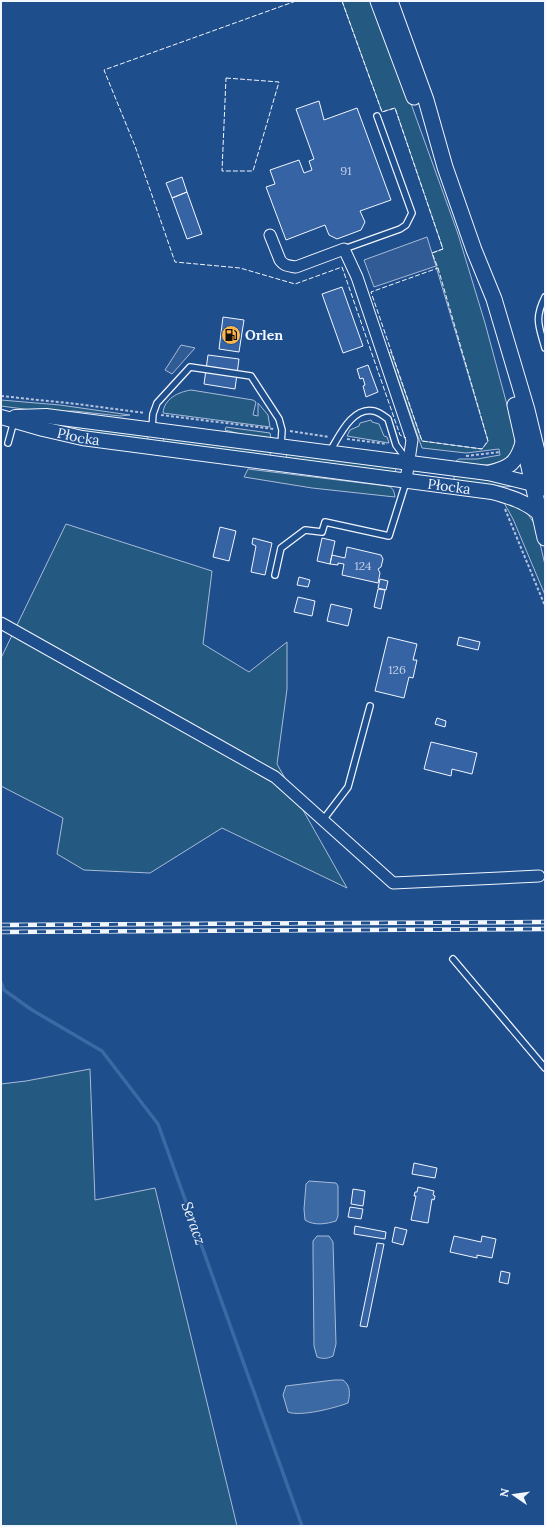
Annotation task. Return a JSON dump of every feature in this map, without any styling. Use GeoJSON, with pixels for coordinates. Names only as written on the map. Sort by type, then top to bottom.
{"type":"FeatureCollection","features":[{"type":"Feature","properties":{"kind":"main road"},"geometry":{"type":"LineString","coordinates":[[378,1],[417,104],[445,167]]}},
{"type":"Feature","properties":{"kind":"main road"},"geometry":{"type":"LineString","coordinates":[[390,1],[426,100],[445,167],[474,250],[494,299],[510,351],[527,410],[541,488],[540,514],[545,538]]}},
{"type":"Feature","properties":{"kind":"main road"},"geometry":{"type":"LineString","coordinates":[[474,250],[517,412],[523,441],[541,488]]}},
{"type":"Feature","properties":{"kind":"street"},"geometry":{"type":"LineString","coordinates":[[270,234],[280,260],[288,266],[296,267],[344,249],[357,276],[412,440],[406,480]]}},
{"type":"Feature","properties":{"kind":"street","name":"Płocka"},"geometry":{"type":"LineString","coordinates":[[9,418],[46,416],[152,428],[488,473],[541,488]]}},
{"type":"Feature","properties":{"kind":"street","name":"Płocka"},"geometry":{"type":"LineString","coordinates":[[9,418],[43,429],[82,438],[492,492],[514,498],[527,504],[540,514]]}},
{"type":"Feature","properties":{"kind":"street"},"geometry":{"type":"LineString","coordinates":[[152,428],[155,448]]}},
{"type":"Feature","properties":{"kind":"street","name":"Płocka"},"geometry":{"type":"LineString","coordinates":[[488,473],[502,470],[513,463],[520,454],[523,441]]}},
{"type":"Feature","properties":{"kind":"street"},"geometry":{"type":"LineString","coordinates":[[278,464],[281,445]]}},
{"type":"Feature","properties":{"kind":"street","name":"Płocka"},"geometry":{"type":"LineString","coordinates":[[492,492],[541,488]]}},
{"type":"Feature","properties":{"kind":"street"},"geometry":{"type":"LineString","coordinates":[[1,623],[275,777],[393,883],[539,876]]}},
{"type":"Feature","properties":{"kind":"lane"},"geometry":{"type":"LineString","coordinates":[[344,249],[400,229],[406,225],[412,212],[377,116]]}},
{"type":"Feature","properties":{"kind":"lane"},"geometry":{"type":"LineString","coordinates":[[545,297],[538,315],[538,324],[545,348]]}},
{"type":"Feature","properties":{"kind":"lane"},"geometry":{"type":"LineString","coordinates":[[152,428],[153,414],[157,403],[190,367],[251,376],[279,419],[282,430],[281,445]]}},
{"type":"Feature","properties":{"kind":"lane"},"geometry":{"type":"LineString","coordinates":[[330,452],[346,426],[356,415],[366,410],[375,411],[388,419],[396,446],[409,462]]}},
{"type":"Feature","properties":{"kind":"lane"},"geometry":{"type":"LineString","coordinates":[[8,443],[9,418]]}},
{"type":"Feature","properties":{"kind":"lane"},"geometry":{"type":"LineString","coordinates":[[275,575],[281,548],[305,530],[322,532],[325,522],[389,536],[406,480]]}},
{"type":"Feature","properties":{"kind":"lane"},"geometry":{"type":"LineString","coordinates":[[323,820],[348,787],[370,706]]}},
{"type":"Feature","properties":{"kind":"lane"},"geometry":{"type":"LineString","coordinates":[[453,959],[545,1068]]}},
{"type":"Feature","properties":{"kind":"path"},"geometry":{"type":"LineString","coordinates":[[1,396],[77,404],[396,446]]}},
{"type":"Feature","properties":{"kind":"path"},"geometry":{"type":"LineString","coordinates":[[464,456],[500,452]]}},
{"type":"Feature","properties":{"kind":"path"},"geometry":{"type":"LineString","coordinates":[[502,504],[545,606]]}},
{"type":"Feature","properties":{"kind":"shaded area"},"geometry":{"type":"Polygon","coordinates":[[[342,1],[374,1],[458,234],[485,323],[514,431],[515,443],[512,452],[506,459],[498,463],[488,465],[456,465],[456,461],[459,459],[477,459],[500,455],[499,449],[466,453],[422,448],[389,353],[391,352],[422,441],[482,449],[488,441],[432,253],[443,249],[395,108],[382,112],[342,1]]]}},
{"type":"Feature","properties":{"kind":"shaded area"},"geometry":{"type":"Polygon","coordinates":[[[427,237],[436,266],[374,287],[364,260],[427,237]]]}},
{"type":"Feature","properties":{"kind":"shaded area"},"geometry":{"type":"Polygon","coordinates":[[[181,345],[195,348],[172,374],[165,370],[181,345]]]}},
{"type":"Feature","properties":{"kind":"shaded area"},"geometry":{"type":"Polygon","coordinates":[[[191,390],[253,400],[256,402],[253,415],[258,416],[258,403],[268,415],[270,427],[163,413],[166,404],[172,397],[181,392],[191,390]]]}},
{"type":"Feature","properties":{"kind":"shaded area"},"geometry":{"type":"Polygon","coordinates":[[[1,400],[60,405],[130,415],[120,416],[74,411],[46,412],[1,406],[1,400]]]}},
{"type":"Feature","properties":{"kind":"shaded area"},"geometry":{"type":"Polygon","coordinates":[[[23,419],[147,436],[148,438],[147,440],[91,433],[23,419]]]}},
{"type":"Feature","properties":{"kind":"shaded area"},"geometry":{"type":"Polygon","coordinates":[[[371,420],[372,422],[379,424],[389,443],[347,436],[350,430],[359,426],[360,423],[371,420]]]}},
{"type":"Feature","properties":{"kind":"shaded area"},"geometry":{"type":"Polygon","coordinates":[[[226,427],[270,433],[271,439],[267,441],[225,430],[226,427]]]}},
{"type":"Feature","properties":{"kind":"shaded area"},"geometry":{"type":"Polygon","coordinates":[[[166,437],[270,451],[271,453],[269,456],[165,443],[163,440],[166,437]]]}},
{"type":"Feature","properties":{"kind":"shaded area"},"geometry":{"type":"Polygon","coordinates":[[[287,454],[395,468],[396,470],[394,472],[286,458],[287,454]]]}},
{"type":"Feature","properties":{"kind":"shaded area"},"geometry":{"type":"Polygon","coordinates":[[[248,469],[387,486],[391,487],[395,497],[312,488],[244,477],[248,469]]]}},
{"type":"Feature","properties":{"kind":"shaded area"},"geometry":{"type":"Polygon","coordinates":[[[454,475],[507,482],[513,486],[507,487],[454,480],[454,475]]]}},
{"type":"Feature","properties":{"kind":"shaded area"},"geometry":{"type":"Polygon","coordinates":[[[452,493],[502,500],[523,507],[536,526],[545,565],[545,595],[513,519],[503,501],[452,493]]]}},
{"type":"Feature","properties":{"kind":"shaded area"},"geometry":{"type":"Polygon","coordinates":[[[66,524],[212,571],[203,644],[249,672],[287,642],[287,689],[277,764],[347,888],[222,828],[150,873],[84,870],[57,854],[63,818],[1,786],[1,658],[66,524]]]}},
{"type":"Feature","properties":{"kind":"shaded area"},"geometry":{"type":"Polygon","coordinates":[[[90,1069],[95,1200],[155,1188],[237,1526],[1,1526],[1,1084],[90,1069]]]}},
{"type":"Feature","properties":{"kind":"shaded area"},"geometry":{"type":"Polygon","coordinates":[[[309,1181],[336,1183],[338,1186],[338,1216],[336,1221],[320,1224],[305,1220],[304,1209],[306,1184],[309,1181]]]}},
{"type":"Feature","properties":{"kind":"shaded area"},"geometry":{"type":"Polygon","coordinates":[[[317,1236],[329,1236],[333,1242],[336,1344],[333,1356],[329,1358],[317,1357],[314,1346],[313,1241],[317,1236]]]}},
{"type":"Feature","properties":{"kind":"shaded area"},"geometry":{"type":"Polygon","coordinates":[[[343,1380],[346,1382],[349,1388],[348,1403],[309,1413],[288,1412],[283,1395],[286,1386],[343,1380]]]}},
{"type":"Feature","properties":{"kind":"building"},"geometry":{"type":"Polygon","coordinates":[[[319,101],[324,120],[357,108],[391,200],[360,211],[365,222],[361,230],[337,239],[329,235],[325,225],[286,240],[266,187],[275,184],[270,170],[299,160],[304,173],[312,170],[309,161],[314,159],[296,109],[319,101]]]}},
{"type":"Feature","properties":{"kind":"building"},"geometry":{"type":"Polygon","coordinates":[[[182,177],[187,192],[172,198],[166,183],[182,177]]]}},
{"type":"Feature","properties":{"kind":"building"},"geometry":{"type":"Polygon","coordinates":[[[187,192],[202,234],[187,239],[172,198],[187,192]]]}},
{"type":"Feature","properties":{"kind":"building"},"geometry":{"type":"Polygon","coordinates":[[[342,287],[363,346],[343,353],[322,294],[342,287]]]}},
{"type":"Feature","properties":{"kind":"building","name":"Orlen"},"geometry":{"type":"Polygon","coordinates":[[[223,317],[244,320],[239,352],[219,349],[223,317]]]}},
{"type":"Feature","properties":{"kind":"building"},"geometry":{"type":"Polygon","coordinates":[[[208,355],[239,359],[235,389],[204,384],[208,355]]]}},
{"type":"Feature","properties":{"kind":"building"},"geometry":{"type":"Polygon","coordinates":[[[368,365],[378,392],[366,397],[363,386],[365,385],[363,378],[360,379],[357,369],[368,365]]]}},
{"type":"Feature","properties":{"kind":"building"},"geometry":{"type":"Polygon","coordinates":[[[220,527],[236,531],[229,561],[213,557],[220,527]]]}},
{"type":"Feature","properties":{"kind":"building"},"geometry":{"type":"Polygon","coordinates":[[[253,538],[272,543],[265,575],[251,572],[256,546],[252,544],[253,538]]]}},
{"type":"Feature","properties":{"kind":"building"},"geometry":{"type":"Polygon","coordinates":[[[322,538],[335,541],[330,564],[317,561],[322,538]]]}},
{"type":"Feature","properties":{"kind":"building"},"geometry":{"type":"Polygon","coordinates":[[[347,547],[381,555],[383,559],[381,567],[378,569],[380,573],[378,583],[342,575],[344,564],[330,564],[332,555],[345,558],[347,547]]]}},
{"type":"Feature","properties":{"kind":"building"},"geometry":{"type":"Polygon","coordinates":[[[299,577],[310,580],[308,587],[297,585],[299,577]]]}},
{"type":"Feature","properties":{"kind":"building"},"geometry":{"type":"Polygon","coordinates":[[[380,579],[388,581],[386,590],[378,588],[380,579]]]}},
{"type":"Feature","properties":{"kind":"building"},"geometry":{"type":"Polygon","coordinates":[[[378,589],[385,590],[381,609],[374,607],[378,589]]]}},
{"type":"Feature","properties":{"kind":"building"},"geometry":{"type":"Polygon","coordinates":[[[298,597],[315,601],[312,616],[294,612],[298,597]]]}},
{"type":"Feature","properties":{"kind":"building"},"geometry":{"type":"Polygon","coordinates":[[[331,604],[352,609],[348,626],[327,621],[331,604]]]}},
{"type":"Feature","properties":{"kind":"building"},"geometry":{"type":"Polygon","coordinates":[[[388,637],[417,644],[413,660],[417,660],[413,678],[409,677],[404,698],[375,691],[388,637]]]}},
{"type":"Feature","properties":{"kind":"building"},"geometry":{"type":"Polygon","coordinates":[[[459,637],[480,642],[478,650],[457,645],[459,637]]]}},
{"type":"Feature","properties":{"kind":"building"},"geometry":{"type":"Polygon","coordinates":[[[437,718],[446,721],[445,727],[435,724],[437,718]]]}},
{"type":"Feature","properties":{"kind":"building"},"geometry":{"type":"Polygon","coordinates":[[[431,742],[477,753],[472,774],[452,769],[451,776],[424,769],[431,742]]]}},
{"type":"Feature","properties":{"kind":"building"},"geometry":{"type":"Polygon","coordinates":[[[414,1163],[437,1168],[435,1178],[412,1174],[414,1163]]]}},
{"type":"Feature","properties":{"kind":"building"},"geometry":{"type":"Polygon","coordinates":[[[418,1187],[434,1191],[433,1195],[435,1196],[434,1200],[432,1199],[428,1223],[411,1220],[416,1196],[414,1196],[418,1187]]]}},
{"type":"Feature","properties":{"kind":"building"},"geometry":{"type":"Polygon","coordinates":[[[353,1189],[365,1191],[363,1206],[351,1204],[353,1189]]]}},
{"type":"Feature","properties":{"kind":"building"},"geometry":{"type":"Polygon","coordinates":[[[350,1207],[363,1209],[361,1219],[348,1217],[350,1207]]]}},
{"type":"Feature","properties":{"kind":"building"},"geometry":{"type":"Polygon","coordinates":[[[355,1226],[386,1232],[385,1239],[354,1234],[355,1226]]]}},
{"type":"Feature","properties":{"kind":"building"},"geometry":{"type":"Polygon","coordinates":[[[395,1227],[407,1230],[403,1245],[392,1242],[395,1227]]]}},
{"type":"Feature","properties":{"kind":"building"},"geometry":{"type":"Polygon","coordinates":[[[454,1236],[481,1242],[482,1236],[496,1239],[492,1258],[477,1255],[477,1258],[450,1252],[454,1236]]]}},
{"type":"Feature","properties":{"kind":"building"},"geometry":{"type":"Polygon","coordinates":[[[377,1243],[384,1244],[367,1327],[360,1326],[377,1243]]]}},
{"type":"Feature","properties":{"kind":"building"},"geometry":{"type":"Polygon","coordinates":[[[501,1271],[510,1273],[508,1284],[499,1282],[501,1271]]]}},
{"type":"Feature","properties":{"kind":"waterway","name":"Seracz"},"geometry":{"type":"LineString","coordinates":[[1,982],[4,990],[32,1010],[102,1051],[158,1124],[302,1526]]}},
{"type":"Feature","properties":{"kind":"railway"},"geometry":{"type":"LineString","coordinates":[[1,925],[545,922]]}},
{"type":"Feature","properties":{"kind":"railway"},"geometry":{"type":"LineString","coordinates":[[1,932],[545,929]]}},
{"type":"Feature","properties":{"kind":"fence"},"geometry":{"type":"LineString","coordinates":[[296,1],[104,70],[135,146],[175,262],[240,268],[295,284],[342,267],[400,435],[406,438]]}},
{"type":"Feature","properties":{"kind":"fence"},"geometry":{"type":"LineString","coordinates":[[342,1],[382,112],[395,108],[443,249],[432,253],[438,268]]}},
{"type":"Feature","properties":{"kind":"fence"},"geometry":{"type":"LineString","coordinates":[[226,78],[279,82],[253,171],[222,171],[226,78]]}},
{"type":"Feature","properties":{"kind":"fence"},"geometry":{"type":"LineString","coordinates":[[438,268],[488,441],[482,449],[422,441],[371,292],[438,268]]}},
{"type":"Feature","properties":{"kind":"place","name":"Orlen"},"geometry":{"type":"Point","coordinates":[231,335]}}]}
